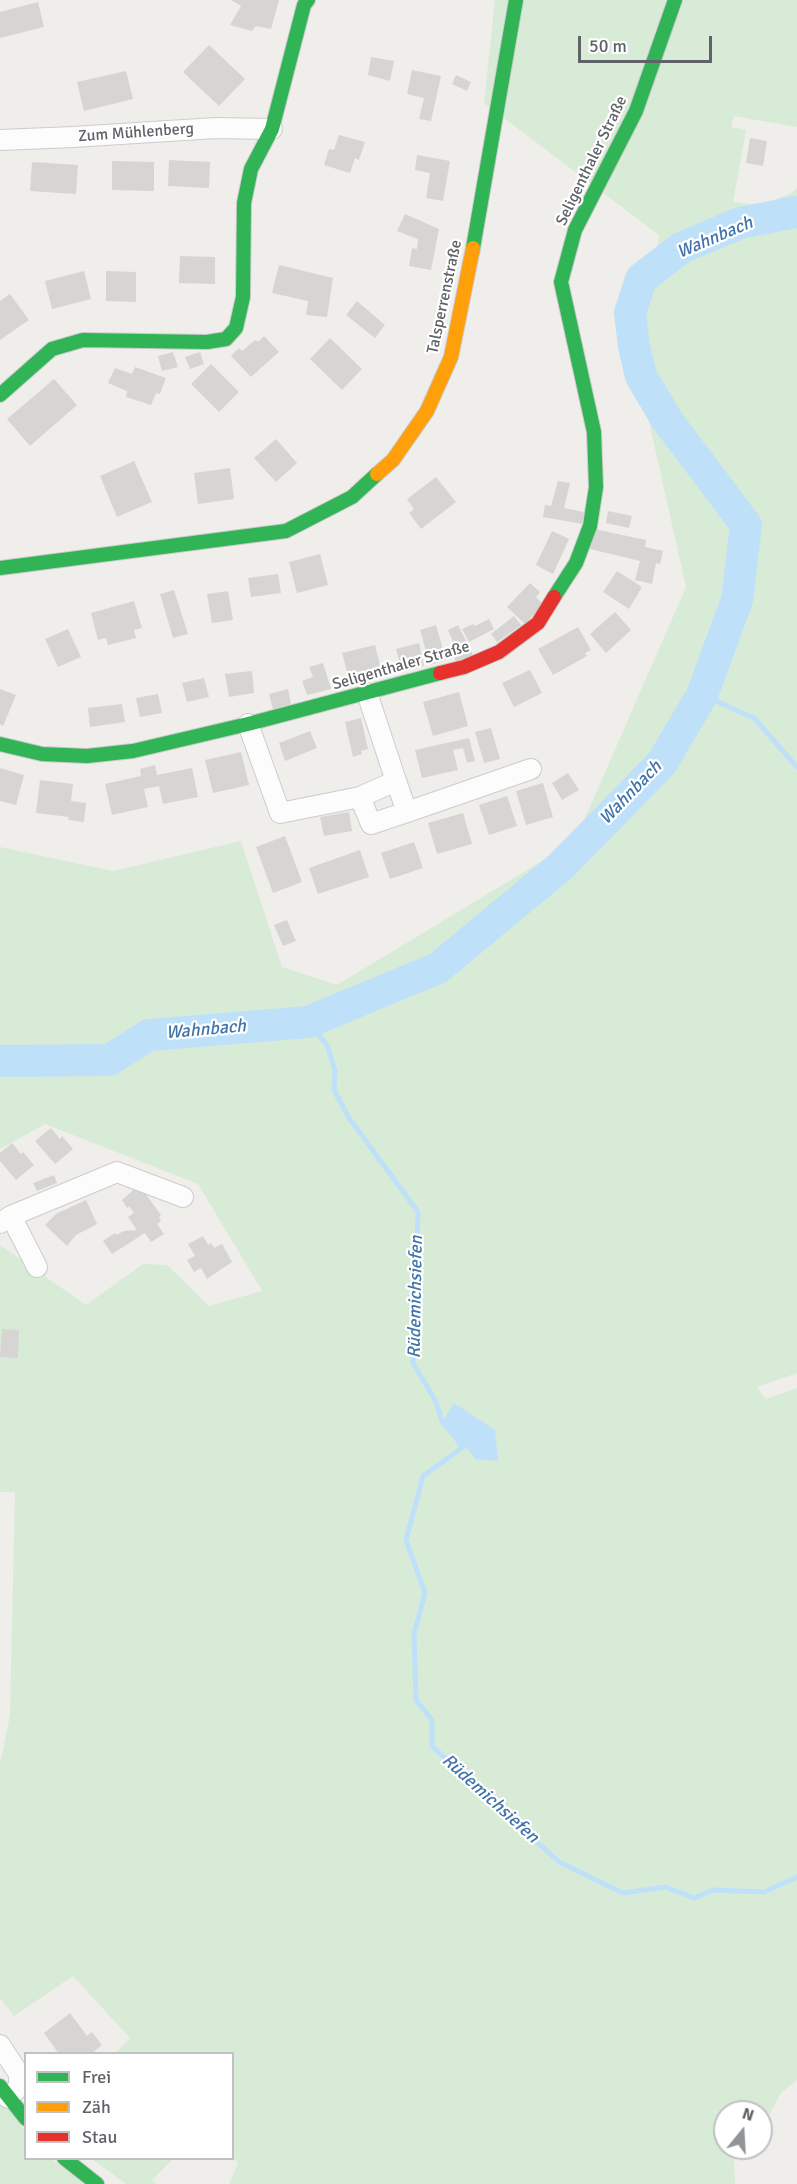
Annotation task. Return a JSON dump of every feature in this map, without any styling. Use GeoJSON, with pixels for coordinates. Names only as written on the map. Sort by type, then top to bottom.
{"type":"FeatureCollection","features":[{"type":"Feature","properties":{"kind":"street"},"geometry":{"type":"LineString","coordinates":[[0,395],[51,349],[83,340],[207,342],[226,339],[236,328],[243,297],[244,203],[251,169],[272,129],[304,5],[308,0]]}},
{"type":"Feature","properties":{"kind":"street","name":"Talsperrenstraße"},"geometry":{"type":"LineString","coordinates":[[0,568],[286,531],[352,497],[393,460],[427,411],[451,357],[467,284],[516,0]]}},
{"type":"Feature","properties":{"kind":"street","name":"Seligenthaler Straße"},"geometry":{"type":"LineString","coordinates":[[0,744],[42,754],[87,756],[134,751],[248,724],[464,667],[499,652],[538,623],[576,563],[590,526],[596,487],[594,432],[561,282],[575,230],[636,111],[675,0]]}},
{"type":"Feature","properties":{"kind":"street","name":"Zum Mühlenberg"},"geometry":{"type":"LineString","coordinates":[[0,140],[73,138],[216,128],[272,129]]}},
{"type":"Feature","properties":{"kind":"street"},"geometry":{"type":"LineString","coordinates":[[367,693],[406,812]]}},
{"type":"Feature","properties":{"kind":"street"},"geometry":{"type":"LineString","coordinates":[[248,724],[280,813],[360,797],[396,781]]}},
{"type":"Feature","properties":{"kind":"street"},"geometry":{"type":"LineString","coordinates":[[360,797],[371,824],[531,769]]}},
{"type":"Feature","properties":{"kind":"street"},"geometry":{"type":"LineString","coordinates":[[37,1267],[6,1219],[117,1172],[183,1197]]}},
{"type":"Feature","properties":{"kind":"street"},"geometry":{"type":"LineString","coordinates":[[0,2044],[19,2074],[19,2087],[4,2092],[24,2117]]}},
{"type":"Feature","properties":{"kind":"street"},"geometry":{"type":"LineString","coordinates":[[67,2160],[97,2184]]}},
{"type":"Feature","properties":{"kind":"green space"},"geometry":{"type":"Polygon","coordinates":[[[495,0],[797,0],[797,127],[734,116],[731,127],[746,130],[733,202],[762,205],[790,194],[797,188],[797,1373],[757,1387],[766,1399],[797,1388],[797,2080],[781,2093],[773,2108],[773,2100],[713,2100],[713,2160],[734,2160],[735,2184],[229,2184],[238,2163],[234,2157],[234,2052],[117,2052],[130,2038],[73,1976],[14,2016],[0,1998],[0,1764],[10,1715],[15,1492],[0,1492],[0,1245],[86,1305],[143,1264],[167,1265],[209,1306],[262,1291],[198,1184],[45,1124],[0,1149],[0,847],[113,871],[241,841],[282,967],[337,985],[575,841],[686,587],[649,422],[641,324],[656,269],[659,235],[484,103],[495,0]]]}},
{"type":"Feature","properties":{"kind":"green space"},"geometry":{"type":"Polygon","coordinates":[[[0,2098],[24,2130],[24,2160],[53,2160],[84,2184],[0,2184],[0,2098]]]}},
{"type":"Feature","properties":{"kind":"green space"},"geometry":{"type":"Polygon","coordinates":[[[93,2160],[172,2160],[152,2180],[157,2184],[126,2184],[93,2160]]]}},
{"type":"Feature","properties":{"kind":"water"},"geometry":{"type":"Polygon","coordinates":[[[454,1403],[495,1430],[498,1461],[476,1459],[466,1447],[460,1447],[441,1424],[454,1403]]]}},
{"type":"Feature","properties":{"kind":"building"},"geometry":{"type":"Polygon","coordinates":[[[231,0],[279,0],[271,29],[256,26],[252,31],[230,25],[241,6],[231,0]]]}},
{"type":"Feature","properties":{"kind":"building"},"geometry":{"type":"Polygon","coordinates":[[[38,2],[44,27],[0,38],[0,12],[38,2]]]}},
{"type":"Feature","properties":{"kind":"building"},"geometry":{"type":"Polygon","coordinates":[[[209,45],[245,79],[219,106],[183,72],[209,45]]]}},
{"type":"Feature","properties":{"kind":"building"},"geometry":{"type":"Polygon","coordinates":[[[371,57],[394,61],[390,81],[368,75],[371,57]]]}},
{"type":"Feature","properties":{"kind":"building"},"geometry":{"type":"Polygon","coordinates":[[[412,70],[441,76],[431,121],[419,119],[424,98],[407,94],[412,70]]]}},
{"type":"Feature","properties":{"kind":"building"},"geometry":{"type":"Polygon","coordinates":[[[126,71],[133,99],[84,111],[77,82],[126,71]]]}},
{"type":"Feature","properties":{"kind":"building"},"geometry":{"type":"Polygon","coordinates":[[[456,75],[471,82],[467,91],[452,84],[456,75]]]}},
{"type":"Feature","properties":{"kind":"building"},"geometry":{"type":"Polygon","coordinates":[[[339,135],[365,142],[359,160],[355,158],[350,173],[324,165],[329,149],[334,150],[339,135]]]}},
{"type":"Feature","properties":{"kind":"building"},"geometry":{"type":"Polygon","coordinates":[[[750,138],[767,141],[763,166],[746,163],[750,138]]]}},
{"type":"Feature","properties":{"kind":"building"},"geometry":{"type":"Polygon","coordinates":[[[417,155],[450,161],[443,201],[426,198],[430,173],[415,170],[417,155]]]}},
{"type":"Feature","properties":{"kind":"building"},"geometry":{"type":"Polygon","coordinates":[[[169,160],[210,162],[209,188],[168,186],[169,160]]]}},
{"type":"Feature","properties":{"kind":"building"},"geometry":{"type":"Polygon","coordinates":[[[112,161],[154,162],[154,191],[112,190],[112,161]]]}},
{"type":"Feature","properties":{"kind":"building"},"geometry":{"type":"Polygon","coordinates":[[[32,162],[78,165],[76,194],[30,191],[32,162]]]}},
{"type":"Feature","properties":{"kind":"building"},"geometry":{"type":"Polygon","coordinates":[[[405,214],[439,229],[431,270],[409,266],[412,248],[417,249],[418,239],[397,231],[405,214]]]}},
{"type":"Feature","properties":{"kind":"building"},"geometry":{"type":"Polygon","coordinates":[[[180,256],[215,257],[215,284],[179,283],[180,256]]]}},
{"type":"Feature","properties":{"kind":"building"},"geometry":{"type":"Polygon","coordinates":[[[279,265],[333,278],[327,317],[306,315],[308,301],[272,293],[279,265]]]}},
{"type":"Feature","properties":{"kind":"building"},"geometry":{"type":"Polygon","coordinates":[[[84,271],[91,299],[52,309],[45,281],[84,271]]]}},
{"type":"Feature","properties":{"kind":"building"},"geometry":{"type":"Polygon","coordinates":[[[106,271],[136,272],[136,302],[106,301],[106,271]]]}},
{"type":"Feature","properties":{"kind":"building"},"geometry":{"type":"Polygon","coordinates":[[[10,294],[29,320],[0,340],[0,301],[10,294]]]}},
{"type":"Feature","properties":{"kind":"building"},"geometry":{"type":"Polygon","coordinates":[[[357,301],[385,325],[375,338],[346,315],[357,301]]]}},
{"type":"Feature","properties":{"kind":"building"},"geometry":{"type":"Polygon","coordinates":[[[264,336],[279,352],[251,377],[231,356],[239,348],[242,351],[264,336]]]}},
{"type":"Feature","properties":{"kind":"building"},"geometry":{"type":"Polygon","coordinates":[[[330,338],[362,369],[342,390],[310,359],[330,338]]]}},
{"type":"Feature","properties":{"kind":"building"},"geometry":{"type":"Polygon","coordinates":[[[173,352],[178,367],[162,371],[158,356],[173,352]]]}},
{"type":"Feature","properties":{"kind":"building"},"geometry":{"type":"Polygon","coordinates":[[[200,352],[204,364],[190,369],[185,357],[200,352]]]}},
{"type":"Feature","properties":{"kind":"building"},"geometry":{"type":"Polygon","coordinates":[[[211,364],[239,392],[219,412],[191,384],[211,364]]]}},
{"type":"Feature","properties":{"kind":"building"},"geometry":{"type":"Polygon","coordinates":[[[135,367],[166,378],[160,394],[156,393],[151,405],[126,397],[127,391],[108,383],[115,368],[132,374],[135,367]]]}},
{"type":"Feature","properties":{"kind":"building"},"geometry":{"type":"Polygon","coordinates":[[[54,379],[77,405],[30,446],[7,419],[54,379]]]}},
{"type":"Feature","properties":{"kind":"building"},"geometry":{"type":"Polygon","coordinates":[[[276,439],[297,463],[276,482],[254,458],[276,439]]]}},
{"type":"Feature","properties":{"kind":"building"},"geometry":{"type":"Polygon","coordinates":[[[134,461],[152,502],[117,517],[100,476],[134,461]]]}},
{"type":"Feature","properties":{"kind":"building"},"geometry":{"type":"Polygon","coordinates":[[[230,468],[234,499],[198,504],[194,473],[230,468]]]}},
{"type":"Feature","properties":{"kind":"building"},"geometry":{"type":"Polygon","coordinates":[[[436,477],[456,502],[421,529],[409,513],[414,509],[407,499],[436,477]]]}},
{"type":"Feature","properties":{"kind":"building"},"geometry":{"type":"Polygon","coordinates":[[[558,481],[570,483],[564,508],[584,512],[582,524],[543,517],[545,505],[551,506],[558,481]]]}},
{"type":"Feature","properties":{"kind":"building"},"geometry":{"type":"Polygon","coordinates":[[[608,511],[632,516],[629,528],[606,523],[608,511]]]}},
{"type":"Feature","properties":{"kind":"building"},"geometry":{"type":"Polygon","coordinates":[[[594,529],[646,540],[645,547],[663,551],[660,564],[656,563],[652,584],[635,580],[640,561],[590,549],[594,529]]]}},
{"type":"Feature","properties":{"kind":"building"},"geometry":{"type":"Polygon","coordinates":[[[552,531],[569,539],[553,574],[536,565],[552,531]]]}},
{"type":"Feature","properties":{"kind":"building"},"geometry":{"type":"Polygon","coordinates":[[[320,554],[328,585],[297,593],[289,562],[320,554]]]}},
{"type":"Feature","properties":{"kind":"building"},"geometry":{"type":"Polygon","coordinates":[[[617,571],[642,587],[629,609],[603,592],[617,571]]]}},
{"type":"Feature","properties":{"kind":"building"},"geometry":{"type":"Polygon","coordinates":[[[278,574],[281,593],[251,597],[248,578],[278,574]]]}},
{"type":"Feature","properties":{"kind":"building"},"geometry":{"type":"Polygon","coordinates":[[[530,583],[540,592],[536,597],[543,604],[525,624],[507,607],[530,583]]]}},
{"type":"Feature","properties":{"kind":"building"},"geometry":{"type":"Polygon","coordinates":[[[174,590],[188,634],[173,638],[160,594],[174,590]]]}},
{"type":"Feature","properties":{"kind":"building"},"geometry":{"type":"Polygon","coordinates":[[[228,591],[233,620],[212,623],[207,594],[228,591]]]}},
{"type":"Feature","properties":{"kind":"building"},"geometry":{"type":"Polygon","coordinates":[[[134,601],[142,628],[134,630],[136,638],[108,645],[106,638],[98,640],[91,613],[134,601]]]}},
{"type":"Feature","properties":{"kind":"building"},"geometry":{"type":"Polygon","coordinates":[[[615,612],[631,630],[606,653],[590,634],[615,612]]]}},
{"type":"Feature","properties":{"kind":"building"},"geometry":{"type":"Polygon","coordinates":[[[514,616],[521,625],[497,642],[491,634],[514,616]]]}},
{"type":"Feature","properties":{"kind":"building"},"geometry":{"type":"Polygon","coordinates":[[[489,619],[494,629],[469,642],[462,629],[489,619]]]}},
{"type":"Feature","properties":{"kind":"building"},"geometry":{"type":"Polygon","coordinates":[[[436,625],[446,660],[430,665],[420,630],[436,625]]]}},
{"type":"Feature","properties":{"kind":"building"},"geometry":{"type":"Polygon","coordinates":[[[458,625],[473,655],[456,662],[453,654],[457,652],[448,630],[458,625]]]}},
{"type":"Feature","properties":{"kind":"building"},"geometry":{"type":"Polygon","coordinates":[[[578,627],[591,650],[585,653],[587,656],[553,675],[538,649],[578,627]]]}},
{"type":"Feature","properties":{"kind":"building"},"geometry":{"type":"Polygon","coordinates":[[[68,629],[81,657],[58,667],[45,639],[68,629]]]}},
{"type":"Feature","properties":{"kind":"building"},"geometry":{"type":"Polygon","coordinates":[[[419,643],[424,666],[402,672],[396,649],[419,643]]]}},
{"type":"Feature","properties":{"kind":"building"},"geometry":{"type":"Polygon","coordinates":[[[375,645],[381,669],[360,674],[362,680],[350,683],[342,653],[375,645]]]}},
{"type":"Feature","properties":{"kind":"building"},"geometry":{"type":"Polygon","coordinates":[[[323,663],[331,689],[307,695],[302,681],[313,677],[309,667],[323,663]]]}},
{"type":"Feature","properties":{"kind":"building"},"geometry":{"type":"Polygon","coordinates":[[[530,670],[542,693],[514,707],[502,683],[530,670]]]}},
{"type":"Feature","properties":{"kind":"building"},"geometry":{"type":"Polygon","coordinates":[[[252,671],[254,693],[229,697],[225,674],[252,671]]]}},
{"type":"Feature","properties":{"kind":"building"},"geometry":{"type":"Polygon","coordinates":[[[204,678],[209,697],[187,702],[182,683],[204,678]]]}},
{"type":"Feature","properties":{"kind":"building"},"geometry":{"type":"Polygon","coordinates":[[[0,689],[16,695],[3,726],[0,724],[0,689]]]}},
{"type":"Feature","properties":{"kind":"building"},"geometry":{"type":"Polygon","coordinates":[[[288,689],[291,704],[273,709],[269,694],[288,689]]]}},
{"type":"Feature","properties":{"kind":"building"},"geometry":{"type":"Polygon","coordinates":[[[459,692],[468,726],[433,736],[423,702],[459,692]]]}},
{"type":"Feature","properties":{"kind":"building"},"geometry":{"type":"Polygon","coordinates":[[[158,694],[162,713],[140,717],[136,698],[158,694]]]}},
{"type":"Feature","properties":{"kind":"building"},"geometry":{"type":"Polygon","coordinates":[[[122,704],[125,722],[90,727],[88,708],[122,704]]]}},
{"type":"Feature","properties":{"kind":"building"},"geometry":{"type":"Polygon","coordinates":[[[361,718],[368,749],[353,757],[345,722],[361,718]]]}},
{"type":"Feature","properties":{"kind":"building"},"geometry":{"type":"Polygon","coordinates":[[[491,728],[500,759],[484,763],[475,732],[491,728]]]}},
{"type":"Feature","properties":{"kind":"building"},"geometry":{"type":"Polygon","coordinates":[[[310,731],[317,748],[285,761],[279,743],[310,731]]]}},
{"type":"Feature","properties":{"kind":"building"},"geometry":{"type":"Polygon","coordinates":[[[469,738],[475,761],[467,763],[463,748],[453,750],[458,770],[422,778],[415,750],[469,738]]]}},
{"type":"Feature","properties":{"kind":"building"},"geometry":{"type":"Polygon","coordinates":[[[241,752],[249,785],[213,793],[205,760],[241,752]]]}},
{"type":"Feature","properties":{"kind":"building"},"geometry":{"type":"Polygon","coordinates":[[[155,765],[157,775],[192,768],[198,797],[163,804],[159,786],[144,789],[148,807],[112,815],[105,784],[141,776],[140,769],[155,765]]]}},
{"type":"Feature","properties":{"kind":"building"},"geometry":{"type":"Polygon","coordinates":[[[0,768],[24,775],[16,805],[0,801],[0,768]]]}},
{"type":"Feature","properties":{"kind":"building"},"geometry":{"type":"Polygon","coordinates":[[[568,773],[579,790],[562,800],[552,783],[568,773]]]}},
{"type":"Feature","properties":{"kind":"building"},"geometry":{"type":"Polygon","coordinates":[[[40,780],[73,784],[71,801],[86,803],[84,822],[68,820],[69,817],[36,813],[40,780]]]}},
{"type":"Feature","properties":{"kind":"building"},"geometry":{"type":"Polygon","coordinates":[[[543,783],[553,817],[526,825],[516,791],[543,783]]]}},
{"type":"Feature","properties":{"kind":"building"},"geometry":{"type":"Polygon","coordinates":[[[507,796],[517,826],[489,835],[479,805],[507,796]]]}},
{"type":"Feature","properties":{"kind":"building"},"geometry":{"type":"Polygon","coordinates":[[[349,812],[352,831],[324,836],[320,817],[349,812]]]}},
{"type":"Feature","properties":{"kind":"building"},"geometry":{"type":"Polygon","coordinates":[[[463,813],[472,844],[437,854],[428,823],[463,813]]]}},
{"type":"Feature","properties":{"kind":"building"},"geometry":{"type":"Polygon","coordinates":[[[285,836],[302,882],[273,893],[256,847],[285,836]]]}},
{"type":"Feature","properties":{"kind":"building"},"geometry":{"type":"Polygon","coordinates":[[[414,842],[423,868],[390,879],[381,853],[414,842]]]}},
{"type":"Feature","properties":{"kind":"building"},"geometry":{"type":"Polygon","coordinates":[[[360,850],[369,877],[318,894],[309,868],[360,850]]]}},
{"type":"Feature","properties":{"kind":"building"},"geometry":{"type":"Polygon","coordinates":[[[287,920],[296,941],[283,946],[274,925],[287,920]]]}},
{"type":"Feature","properties":{"kind":"building"},"geometry":{"type":"Polygon","coordinates":[[[51,1128],[60,1139],[62,1136],[73,1149],[55,1164],[35,1141],[51,1128]]]}},
{"type":"Feature","properties":{"kind":"building"},"geometry":{"type":"Polygon","coordinates":[[[12,1143],[34,1165],[16,1180],[0,1161],[0,1153],[12,1143]]]}},
{"type":"Feature","properties":{"kind":"building"},"geometry":{"type":"Polygon","coordinates":[[[54,1175],[57,1183],[37,1191],[33,1183],[54,1175]]]}},
{"type":"Feature","properties":{"kind":"building"},"geometry":{"type":"Polygon","coordinates":[[[139,1185],[161,1215],[159,1217],[161,1221],[157,1224],[164,1234],[151,1242],[145,1233],[112,1254],[103,1241],[115,1233],[116,1235],[124,1231],[137,1230],[128,1217],[134,1213],[122,1200],[139,1185]]]}},
{"type":"Feature","properties":{"kind":"building"},"geometry":{"type":"Polygon","coordinates":[[[86,1200],[97,1224],[76,1235],[67,1246],[45,1225],[56,1214],[86,1200]]]}},
{"type":"Feature","properties":{"kind":"building"},"geometry":{"type":"Polygon","coordinates":[[[203,1236],[208,1245],[211,1243],[214,1248],[222,1244],[232,1262],[207,1279],[201,1268],[194,1272],[187,1260],[195,1256],[188,1244],[203,1236]]]}},
{"type":"Feature","properties":{"kind":"building"},"geometry":{"type":"Polygon","coordinates":[[[2,1329],[19,1330],[18,1358],[0,1357],[2,1329]]]}},
{"type":"Feature","properties":{"kind":"building"},"geometry":{"type":"Polygon","coordinates":[[[70,2013],[87,2036],[92,2032],[102,2045],[93,2052],[58,2052],[44,2033],[70,2013]]]}},
{"type":"Feature","properties":{"kind":"waterway","name":"Wahnbach"},"geometry":{"type":"LineString","coordinates":[[0,1061],[109,1060],[149,1035],[308,1022],[438,968],[561,866],[662,763],[702,695],[737,600],[746,525],[667,420],[641,376],[630,313],[641,279],[681,248],[740,223],[797,212]]}},
{"type":"Feature","properties":{"kind":"waterway"},"geometry":{"type":"LineString","coordinates":[[702,695],[754,718],[797,767]]}},
{"type":"Feature","properties":{"kind":"waterway","name":"Rüdemichsiefen"},"geometry":{"type":"LineString","coordinates":[[308,1022],[327,1045],[335,1071],[334,1090],[349,1118],[418,1212],[413,1363],[436,1402],[446,1426]]}},
{"type":"Feature","properties":{"kind":"waterway","name":"Rüdemichsiefen"},"geometry":{"type":"LineString","coordinates":[[459,1442],[463,1447],[423,1476],[406,1540],[425,1593],[414,1634],[416,1700],[432,1720],[432,1746],[559,1862],[623,1893],[666,1887],[694,1898],[713,1890],[764,1892],[797,1877]]}},
{"type":"Feature","properties":{"kind":"traffic: fast"},"geometry":{"type":"LineString","coordinates":[[0,395],[52,349],[83,340],[207,342],[226,339],[236,328],[243,297],[244,203],[251,169],[272,129],[304,5],[308,0]]}},
{"type":"Feature","properties":{"kind":"traffic: fast"},"geometry":{"type":"LineString","coordinates":[[473,248],[516,0]]}},
{"type":"Feature","properties":{"kind":"traffic: fast"},"geometry":{"type":"LineString","coordinates":[[554,597],[576,563],[590,526],[596,487],[594,432],[561,282],[575,230],[636,111],[675,0]]}},
{"type":"Feature","properties":{"kind":"traffic: fast"},"geometry":{"type":"LineString","coordinates":[[0,568],[286,531],[352,497],[377,474]]}},
{"type":"Feature","properties":{"kind":"traffic: fast"},"geometry":{"type":"LineString","coordinates":[[0,744],[42,754],[87,756],[133,751],[248,724],[440,673]]}},
{"type":"Feature","properties":{"kind":"traffic: fast"},"geometry":{"type":"LineString","coordinates":[[0,2086],[24,2116]]}},
{"type":"Feature","properties":{"kind":"traffic: fast"},"geometry":{"type":"LineString","coordinates":[[67,2160],[97,2184]]}},
{"type":"Feature","properties":{"kind":"traffic: slow"},"geometry":{"type":"LineString","coordinates":[[377,474],[393,460],[427,411],[451,357],[473,248]]}},
{"type":"Feature","properties":{"kind":"traffic: jam"},"geometry":{"type":"LineString","coordinates":[[440,673],[464,667],[499,652],[538,623],[554,597]]}}]}
